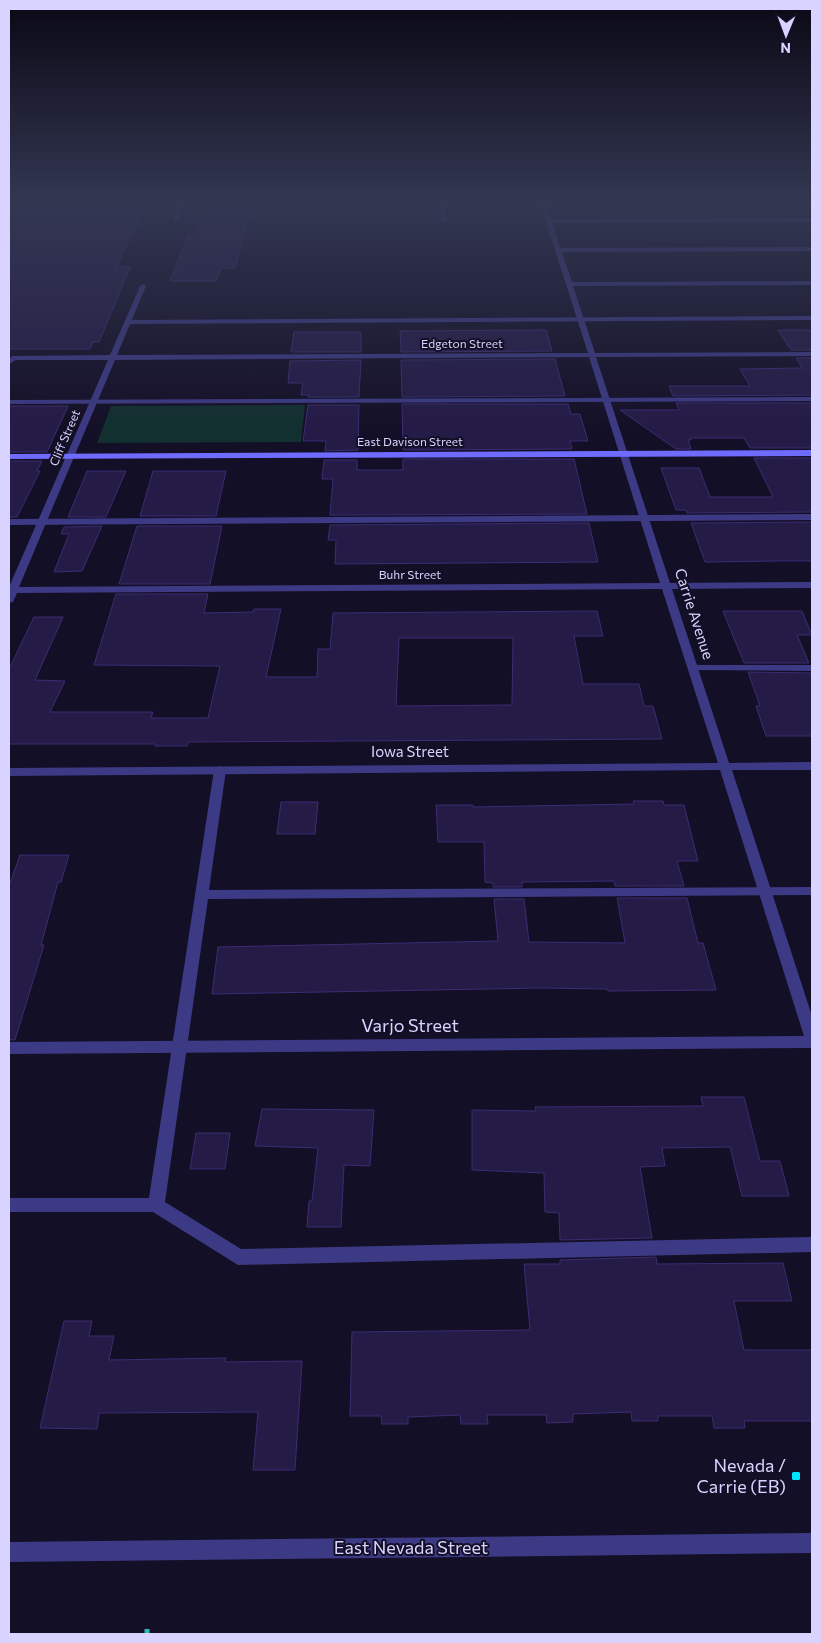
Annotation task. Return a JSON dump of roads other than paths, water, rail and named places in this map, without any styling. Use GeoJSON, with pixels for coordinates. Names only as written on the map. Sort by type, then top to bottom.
{"type":"FeatureCollection","features":[{"type":"Feature","properties":{"kind":"main road","name":"East Davison Street"},"geometry":{"type":"LineString","coordinates":[[9,457],[812,453]]}},
{"type":"Feature","properties":{"kind":"street","name":"Carrie Avenue"},"geometry":{"type":"LineString","coordinates":[[567,277],[726,766],[812,1038]]}},
{"type":"Feature","properties":{"kind":"street"},"geometry":{"type":"LineString","coordinates":[[569,284],[812,283]]}},
{"type":"Feature","properties":{"kind":"street","name":"Cliff Street"},"geometry":{"type":"LineString","coordinates":[[9,600],[11,590],[43,521],[143,286]]}},
{"type":"Feature","properties":{"kind":"street"},"geometry":{"type":"LineString","coordinates":[[128,322],[812,318]]}},
{"type":"Feature","properties":{"kind":"street","name":"Edgeton Street"},"geometry":{"type":"LineString","coordinates":[[12,360],[113,357],[812,354]]}},
{"type":"Feature","properties":{"kind":"street"},"geometry":{"type":"LineString","coordinates":[[9,402],[812,399]]}},
{"type":"Feature","properties":{"kind":"street"},"geometry":{"type":"LineString","coordinates":[[9,522],[812,517]]}},
{"type":"Feature","properties":{"kind":"street","name":"Buhr Street"},"geometry":{"type":"LineString","coordinates":[[11,590],[812,585]]}},
{"type":"Feature","properties":{"kind":"street"},"geometry":{"type":"LineString","coordinates":[[694,668],[812,668]]}},
{"type":"Feature","properties":{"kind":"street","name":"Iowa Street"},"geometry":{"type":"LineString","coordinates":[[9,772],[812,766]]}},
{"type":"Feature","properties":{"kind":"street"},"geometry":{"type":"LineString","coordinates":[[156,1205],[220,770]]}},
{"type":"Feature","properties":{"kind":"street"},"geometry":{"type":"LineString","coordinates":[[202,895],[812,891]]}},
{"type":"Feature","properties":{"kind":"street","name":"Varjo Street"},"geometry":{"type":"LineString","coordinates":[[9,1048],[812,1042]]}},
{"type":"Feature","properties":{"kind":"street"},"geometry":{"type":"LineString","coordinates":[[9,1205],[156,1205],[238,1257],[812,1244]]}},
{"type":"Feature","properties":{"kind":"street","name":"East Nevada Street"},"geometry":{"type":"LineString","coordinates":[[9,1552],[812,1543]]}},
{"type":"Feature","properties":{"kind":"place","name":"Nevada / Carrie (EB)"},"geometry":{"type":"Point","coordinates":[796,1476]}}]}
